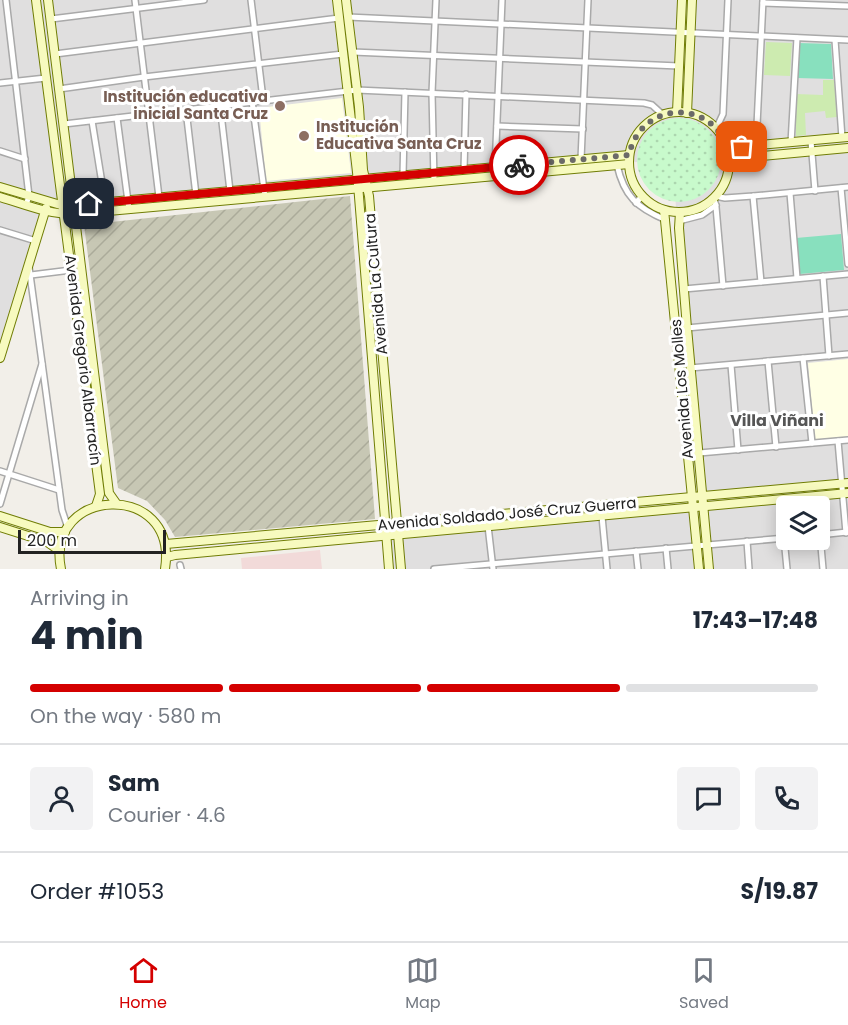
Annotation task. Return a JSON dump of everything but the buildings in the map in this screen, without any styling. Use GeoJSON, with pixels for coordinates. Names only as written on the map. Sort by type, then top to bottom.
{"type":"FeatureCollection","features":[{"type":"Feature","properties":{"kind":"street"},"geometry":{"type":"LineString","coordinates":[[6,0],[29,196],[26,205]]}},
{"type":"Feature","properties":{"kind":"street","name":"Avenida Gregorio Albarracín"},"geometry":{"type":"LineString","coordinates":[[36,0],[100,494],[96,506]]}},
{"type":"Feature","properties":{"kind":"street","name":"Avenida Gregorio Albarracín"},"geometry":{"type":"LineString","coordinates":[[48,0],[109,493],[116,503]]}},
{"type":"Feature","properties":{"kind":"street"},"geometry":{"type":"LineString","coordinates":[[135,0],[159,197]]}},
{"type":"Feature","properties":{"kind":"street"},"geometry":{"type":"LineString","coordinates":[[51,20],[204,0]]}},
{"type":"Feature","properties":{"kind":"street"},"geometry":{"type":"LineString","coordinates":[[251,0],[263,99]]}},
{"type":"Feature","properties":{"kind":"street","name":"Avenida La Cultura"},"geometry":{"type":"LineString","coordinates":[[338,0],[353,52],[357,90],[361,179],[358,188],[389,569]]}},
{"type":"Feature","properties":{"kind":"street","name":"Avenida La Cultura"},"geometry":{"type":"LineString","coordinates":[[346,0],[344,54],[361,179],[367,187],[401,569]]}},
{"type":"Feature","properties":{"kind":"street"},"geometry":{"type":"LineString","coordinates":[[433,177],[432,93],[436,0]]}},
{"type":"Feature","properties":{"kind":"street"},"geometry":{"type":"LineString","coordinates":[[494,176],[502,0]]}},
{"type":"Feature","properties":{"kind":"street"},"geometry":{"type":"LineString","coordinates":[[581,159],[588,0]]}},
{"type":"Feature","properties":{"kind":"street"},"geometry":{"type":"LineString","coordinates":[[677,112],[682,0]]}},
{"type":"Feature","properties":{"kind":"street"},"geometry":{"type":"LineString","coordinates":[[687,113],[692,0]]}},
{"type":"Feature","properties":{"kind":"street"},"geometry":{"type":"LineString","coordinates":[[716,129],[723,114],[728,0]]}},
{"type":"Feature","properties":{"kind":"street"},"geometry":{"type":"LineString","coordinates":[[756,146],[763,2],[848,6]]}},
{"type":"Feature","properties":{"kind":"street"},"geometry":{"type":"LineString","coordinates":[[55,54],[344,18],[848,40]]}},
{"type":"Feature","properties":{"kind":"street"},"geometry":{"type":"LineString","coordinates":[[791,143],[797,38]]}},
{"type":"Feature","properties":{"kind":"street"},"geometry":{"type":"LineString","coordinates":[[727,148],[845,138],[834,40]]}},
{"type":"Feature","properties":{"kind":"street"},"geometry":{"type":"LineString","coordinates":[[353,52],[679,66]]}},
{"type":"Feature","properties":{"kind":"street"},"geometry":{"type":"LineString","coordinates":[[59,89],[344,54]]}},
{"type":"Feature","properties":{"kind":"street"},"geometry":{"type":"LineString","coordinates":[[0,83],[46,78]]}},
{"type":"Feature","properties":{"kind":"street"},"geometry":{"type":"LineString","coordinates":[[64,124],[263,99],[357,90],[644,103],[652,105],[663,115]]}},
{"type":"Feature","properties":{"kind":"street"},"geometry":{"type":"LineString","coordinates":[[403,175],[405,92]]}},
{"type":"Feature","properties":{"kind":"street"},"geometry":{"type":"LineString","coordinates":[[464,170],[466,94]]}},
{"type":"Feature","properties":{"kind":"street"},"geometry":{"type":"LineString","coordinates":[[252,101],[265,197]]}},
{"type":"Feature","properties":{"kind":"street"},"geometry":{"type":"LineString","coordinates":[[220,105],[230,191]]}},
{"type":"Feature","properties":{"kind":"street"},"geometry":{"type":"LineString","coordinates":[[186,110],[197,203]]}},
{"type":"Feature","properties":{"kind":"street"},"geometry":{"type":"LineString","coordinates":[[679,221],[702,215],[715,200],[727,175],[729,159],[727,148],[716,129],[702,118],[677,112],[663,115],[640,130],[633,142],[629,159],[630,175],[642,196],[664,210],[680,212],[698,208],[715,200],[725,198],[848,187]]}},
{"type":"Feature","properties":{"kind":"street"},"geometry":{"type":"LineString","coordinates":[[117,118],[128,205]]}},
{"type":"Feature","properties":{"kind":"street"},"geometry":{"type":"LineString","coordinates":[[92,121],[105,202]]}},
{"type":"Feature","properties":{"kind":"street"},"geometry":{"type":"LineString","coordinates":[[496,126],[583,129]]}},
{"type":"Feature","properties":{"kind":"street"},"geometry":{"type":"LineString","coordinates":[[812,141],[815,190]]}},
{"type":"Feature","properties":{"kind":"street"},"geometry":{"type":"LineString","coordinates":[[729,159],[848,148]]}},
{"type":"Feature","properties":{"kind":"street"},"geometry":{"type":"LineString","coordinates":[[0,151],[25,159]]}},
{"type":"Feature","properties":{"kind":"street"},"geometry":{"type":"LineString","coordinates":[[0,197],[45,211],[197,203],[367,187],[464,170],[581,159],[629,159]]}},
{"type":"Feature","properties":{"kind":"street"},"geometry":{"type":"LineString","coordinates":[[74,210],[105,202],[128,205],[159,197],[403,175],[494,176],[617,165],[629,159]]}},
{"type":"Feature","properties":{"kind":"street"},"geometry":{"type":"LineString","coordinates":[[617,165],[621,183],[636,203],[647,212],[666,220]]}},
{"type":"Feature","properties":{"kind":"street"},"geometry":{"type":"LineString","coordinates":[[0,187],[48,202],[64,210]]}},
{"type":"Feature","properties":{"kind":"street"},"geometry":{"type":"LineString","coordinates":[[841,188],[848,264]]}},
{"type":"Feature","properties":{"kind":"street"},"geometry":{"type":"LineString","coordinates":[[790,193],[797,278]]}},
{"type":"Feature","properties":{"kind":"street"},"geometry":{"type":"LineString","coordinates":[[636,203],[642,196]]}},
{"type":"Feature","properties":{"kind":"street"},"geometry":{"type":"LineString","coordinates":[[753,196],[761,282]]}},
{"type":"Feature","properties":{"kind":"street"},"geometry":{"type":"LineString","coordinates":[[715,200],[723,286]]}},
{"type":"Feature","properties":{"kind":"street"},"geometry":{"type":"LineString","coordinates":[[0,356],[48,202]]}},
{"type":"Feature","properties":{"kind":"street","name":"Avenida Los Molles"},"geometry":{"type":"LineString","coordinates":[[664,210],[699,569]]}},
{"type":"Feature","properties":{"kind":"street","name":"Avenida Los Molles"},"geometry":{"type":"LineString","coordinates":[[680,212],[690,368],[709,569]]}},
{"type":"Feature","properties":{"kind":"street"},"geometry":{"type":"LineString","coordinates":[[0,240],[1,231],[36,241]]}},
{"type":"Feature","properties":{"kind":"street"},"geometry":{"type":"LineString","coordinates":[[29,265],[59,490],[67,530]]}},
{"type":"Feature","properties":{"kind":"street"},"geometry":{"type":"LineString","coordinates":[[31,275],[71,270]]}},
{"type":"Feature","properties":{"kind":"street"},"geometry":{"type":"LineString","coordinates":[[684,289],[848,274]]}},
{"type":"Feature","properties":{"kind":"street"},"geometry":{"type":"LineString","coordinates":[[823,276],[829,356]]}},
{"type":"Feature","properties":{"kind":"street"},"geometry":{"type":"LineString","coordinates":[[676,329],[848,313]]}},
{"type":"Feature","properties":{"kind":"street"},"geometry":{"type":"LineString","coordinates":[[690,368],[848,354]]}},
{"type":"Feature","properties":{"kind":"street"},"geometry":{"type":"LineString","coordinates":[[372,358],[382,357]]}},
{"type":"Feature","properties":{"kind":"street"},"geometry":{"type":"LineString","coordinates":[[803,358],[812,443]]}},
{"type":"Feature","properties":{"kind":"street"},"geometry":{"type":"LineString","coordinates":[[768,361],[776,447]]}},
{"type":"Feature","properties":{"kind":"street"},"geometry":{"type":"LineString","coordinates":[[0,504],[43,362]]}},
{"type":"Feature","properties":{"kind":"street"},"geometry":{"type":"LineString","coordinates":[[731,365],[738,450]]}},
{"type":"Feature","properties":{"kind":"street"},"geometry":{"type":"LineString","coordinates":[[688,454],[848,440]]}},
{"type":"Feature","properties":{"kind":"street"},"geometry":{"type":"LineString","coordinates":[[830,534],[847,532],[845,484],[838,441]]}},
{"type":"Feature","properties":{"kind":"street"},"geometry":{"type":"LineString","coordinates":[[0,471],[59,490]]}},
{"type":"Feature","properties":{"kind":"street","name":"Avenida Soldado José Cruz Guerra"},"geometry":{"type":"LineString","coordinates":[[166,544],[845,484]]}},
{"type":"Feature","properties":{"kind":"street","name":"Avenida Soldado José Cruz Guerra"},"geometry":{"type":"LineString","coordinates":[[167,557],[845,494]]}},
{"type":"Feature","properties":{"kind":"street"},"geometry":{"type":"LineString","coordinates":[[61,569],[60,551],[67,530],[78,516],[96,506],[116,503],[136,508],[158,528],[166,544],[165,569]]}},
{"type":"Feature","properties":{"kind":"street"},"geometry":{"type":"LineString","coordinates":[[601,506],[607,569]]}},
{"type":"Feature","properties":{"kind":"street"},"geometry":{"type":"LineString","coordinates":[[0,516],[50,532],[67,530]]}},
{"type":"Feature","properties":{"kind":"street"},"geometry":{"type":"LineString","coordinates":[[0,526],[48,542],[60,551]]}},
{"type":"Feature","properties":{"kind":"street"},"geometry":{"type":"LineString","coordinates":[[488,526],[493,566]]}},
{"type":"Feature","properties":{"kind":"street"},"geometry":{"type":"LineString","coordinates":[[434,569],[493,566],[776,539]]}},
{"type":"Feature","properties":{"kind":"street"},"geometry":{"type":"LineString","coordinates":[[747,541],[749,569]]}},
{"type":"Feature","properties":{"kind":"street"},"geometry":{"type":"LineString","coordinates":[[666,548],[668,569]]}},
{"type":"Feature","properties":{"kind":"street"},"geometry":{"type":"LineString","coordinates":[[786,550],[787,569]]}},
{"type":"Feature","properties":{"kind":"street"},"geometry":{"type":"LineString","coordinates":[[821,550],[823,569]]}},
{"type":"Feature","properties":{"kind":"street"},"geometry":{"type":"LineString","coordinates":[[636,551],[638,569]]}},
{"type":"Feature","properties":{"kind":"shaded area"},"geometry":{"type":"Polygon","coordinates":[[[0,0],[848,0],[848,569],[393,569],[389,530],[694,502],[673,159],[69,209],[50,207],[0,365],[0,0]]]}},
{"type":"Feature","properties":{"kind":"shaded area","name":"Institución Educativa Santa Cruz"},"geometry":{"type":"Polygon","coordinates":[[[342,98],[351,173],[266,181],[259,108],[342,98]]]}},
{"type":"Feature","properties":{"kind":"shaded area"},"geometry":{"type":"Polygon","coordinates":[[[350,196],[375,519],[175,537],[165,520],[147,501],[118,488],[84,225],[350,196]]]}},
{"type":"Feature","properties":{"kind":"shaded area"},"geometry":{"type":"Polygon","coordinates":[[[848,359],[848,437],[815,440],[808,363],[848,359]]]}},
{"type":"Feature","properties":{"kind":"shaded area"},"geometry":{"type":"Polygon","coordinates":[[[320,550],[322,569],[242,569],[241,558],[320,550]]]}},
{"type":"Feature","properties":{"kind":"green space"},"geometry":{"type":"Polygon","coordinates":[[[766,42],[792,43],[790,76],[764,75],[766,42]]]}},
{"type":"Feature","properties":{"kind":"green space"},"geometry":{"type":"Polygon","coordinates":[[[799,43],[831,44],[833,79],[797,78],[799,43]]]}},
{"type":"Feature","properties":{"kind":"green space"},"geometry":{"type":"Polygon","coordinates":[[[823,80],[834,80],[837,117],[826,118],[825,111],[805,113],[806,135],[796,136],[796,94],[823,95],[823,80]]]}},
{"type":"Feature","properties":{"kind":"green space"},"geometry":{"type":"Polygon","coordinates":[[[671,118],[687,118],[703,125],[714,136],[721,152],[718,176],[709,190],[687,202],[671,202],[655,195],[644,184],[637,168],[637,152],[644,136],[655,125],[671,118]]]}},
{"type":"Feature","properties":{"kind":"green space"},"geometry":{"type":"Polygon","coordinates":[[[841,234],[844,270],[800,274],[796,238],[841,234]]]}},
{"type":"Feature","properties":{"kind":"way so far"},"geometry":{"type":"LineString","coordinates":[[519,165],[629,155],[636,135],[645,125],[663,115],[677,112],[695,115],[714,126],[727,148],[742,147]]}},
{"type":"Feature","properties":{"kind":"place","name":"Institución educativa inicial Santa Cruz"},"geometry":{"type":"Point","coordinates":[280,106]}},
{"type":"Feature","properties":{"kind":"place","name":"Institución Educativa Santa Cruz"},"geometry":{"type":"Point","coordinates":[304,136]}},
{"type":"Feature","properties":{"kind":"district","name":"Villa Viñani"},"geometry":{"type":"Point","coordinates":[777,420]}},
{"type":"Feature","properties":{"kind":"route"},"geometry":{"type":"LineString","coordinates":[[89,204],[519,165]]}}]}
